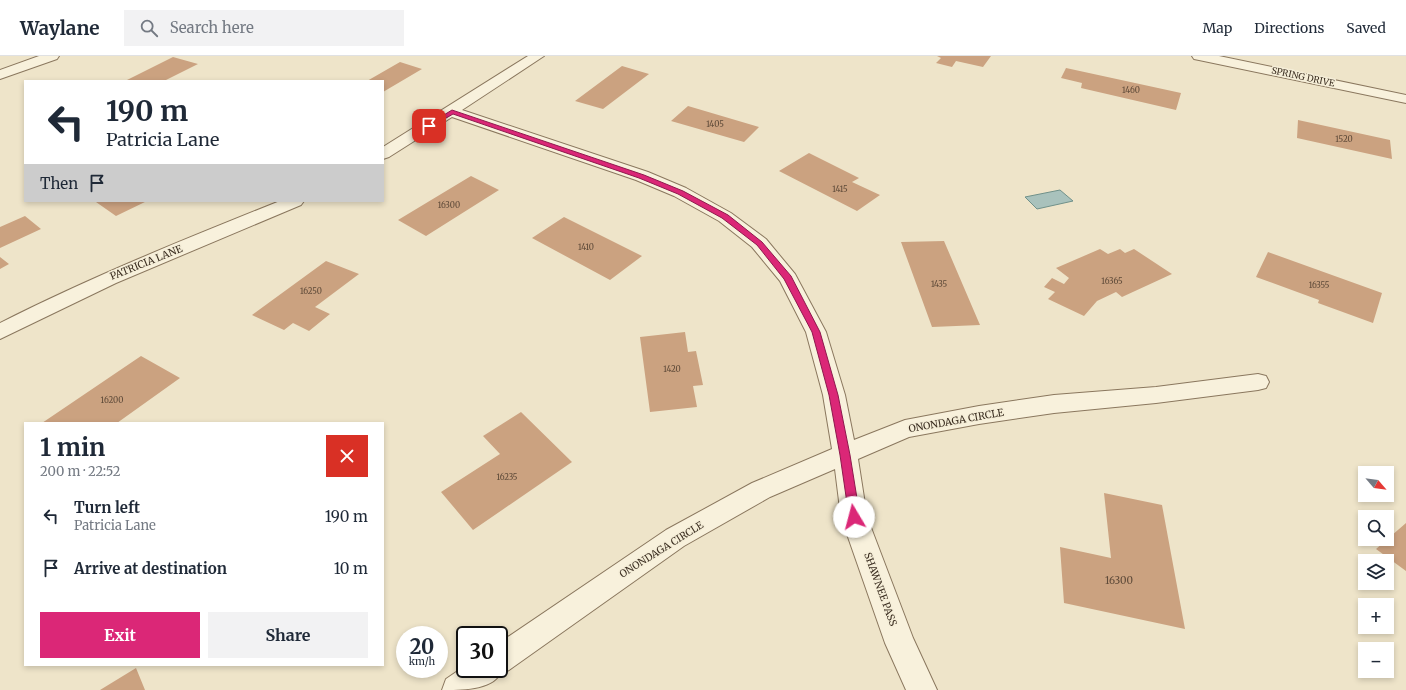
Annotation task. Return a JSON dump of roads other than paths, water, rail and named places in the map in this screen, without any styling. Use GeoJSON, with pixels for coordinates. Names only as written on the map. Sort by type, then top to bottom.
{"type":"FeatureCollection","features":[{"type":"Feature","properties":{"kind":"street"},"geometry":{"type":"LineString","coordinates":[[0,75],[52,56]]}},
{"type":"Feature","properties":{"kind":"street"},"geometry":{"type":"LineString","coordinates":[[384,153],[452,112],[537,56]]}},
{"type":"Feature","properties":{"kind":"street","name":"SPRING DRIVE"},"geometry":{"type":"LineString","coordinates":[[1199,56],[1406,99]]}},
{"type":"Feature","properties":{"kind":"street","name":"SHAWNEE PASS"},"geometry":{"type":"LineString","coordinates":[[452,112],[642,176],[680,192],[725,217],[759,243],[788,278],[816,332],[834,395],[854,517],[900,643],[922,690]]}},
{"type":"Feature","properties":{"kind":"street","name":"PATRICIA LANE"},"geometry":{"type":"LineString","coordinates":[[0,332],[55,302],[109,277],[293,202]]}},
{"type":"Feature","properties":{"kind":"street","name":"ONONDAGA CIRCLE"},"geometry":{"type":"LineString","coordinates":[[508,654],[675,538],[761,490],[906,429],[979,415],[1054,404],[1156,395],[1258,382]]}},
{"type":"Feature","properties":{"kind":"street"},"geometry":{"type":"LineString","coordinates":[[457,690],[474,678]]}},
{"type":"Feature","properties":{"kind":"water"},"geometry":{"type":"Polygon","coordinates":[[[1060,190],[1073,201],[1037,209],[1025,197],[1060,190]]]}}]}
